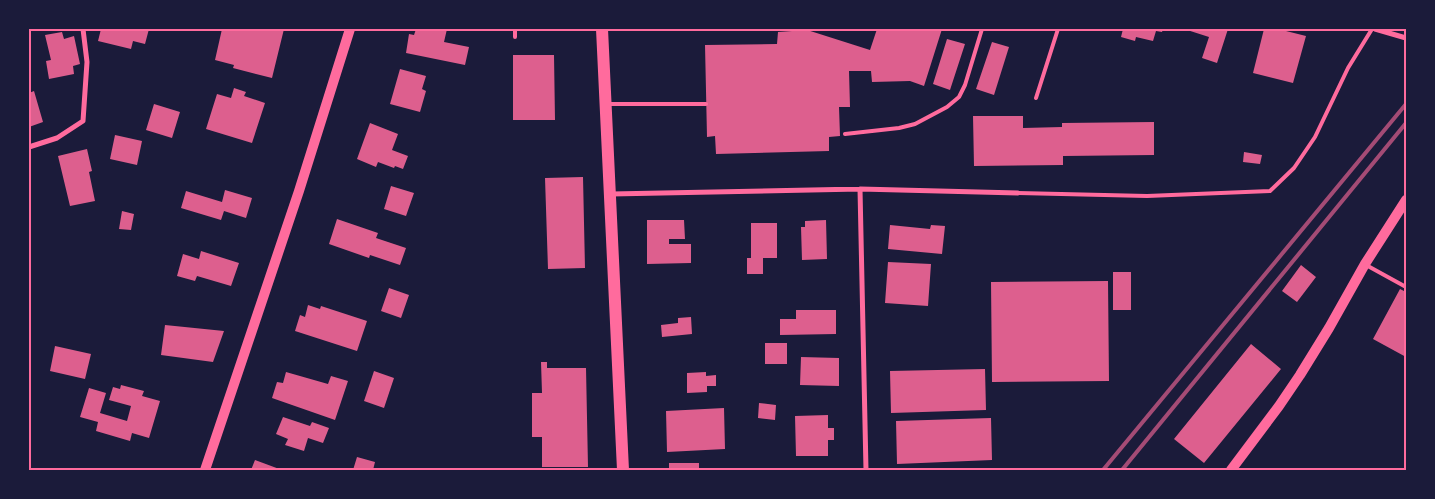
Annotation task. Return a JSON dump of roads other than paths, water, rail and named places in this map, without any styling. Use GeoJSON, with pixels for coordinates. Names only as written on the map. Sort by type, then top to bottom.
{"type":"FeatureCollection","features":[{"type":"Feature","properties":{"kind":"main road"},"geometry":{"type":"LineString","coordinates":[[205,470],[302,182],[350,29]]}},
{"type":"Feature","properties":{"kind":"main road"},"geometry":{"type":"LineString","coordinates":[[602,29],[623,470]]}},
{"type":"Feature","properties":{"kind":"main road"},"geometry":{"type":"LineString","coordinates":[[1231,470],[1300,375],[1329,328],[1364,264],[1406,200]]}},
{"type":"Feature","properties":{"kind":"street"},"geometry":{"type":"LineString","coordinates":[[29,147],[57,138],[83,121],[87,62],[83,29]]}},
{"type":"Feature","properties":{"kind":"street"},"geometry":{"type":"LineString","coordinates":[[1373,29],[1406,38]]}},
{"type":"Feature","properties":{"kind":"street"},"geometry":{"type":"LineString","coordinates":[[609,194],[860,189],[1018,193]]}},
{"type":"Feature","properties":{"kind":"street"},"geometry":{"type":"LineString","coordinates":[[860,189],[866,470]]}},
{"type":"Feature","properties":{"kind":"lane"},"geometry":{"type":"LineString","coordinates":[[514,37],[515,29]]}},
{"type":"Feature","properties":{"kind":"lane"},"geometry":{"type":"LineString","coordinates":[[846,134],[899,128],[915,124],[947,107],[959,97],[965,85],[982,29]]}},
{"type":"Feature","properties":{"kind":"lane"},"geometry":{"type":"LineString","coordinates":[[1036,98],[1058,29]]}},
{"type":"Feature","properties":{"kind":"lane"},"geometry":{"type":"LineString","coordinates":[[1018,193],[1147,196],[1270,191],[1294,168],[1315,137],[1348,68],[1373,29]]}},
{"type":"Feature","properties":{"kind":"lane"},"geometry":{"type":"LineString","coordinates":[[605,104],[706,104]]}},
{"type":"Feature","properties":{"kind":"lane"},"geometry":{"type":"LineString","coordinates":[[1364,264],[1406,286]]}},
{"type":"Feature","properties":{"kind":"railway"},"geometry":{"type":"LineString","coordinates":[[1103,470],[1406,104]]}},
{"type":"Feature","properties":{"kind":"railway"},"geometry":{"type":"LineString","coordinates":[[1122,470],[1406,123]]}}]}
